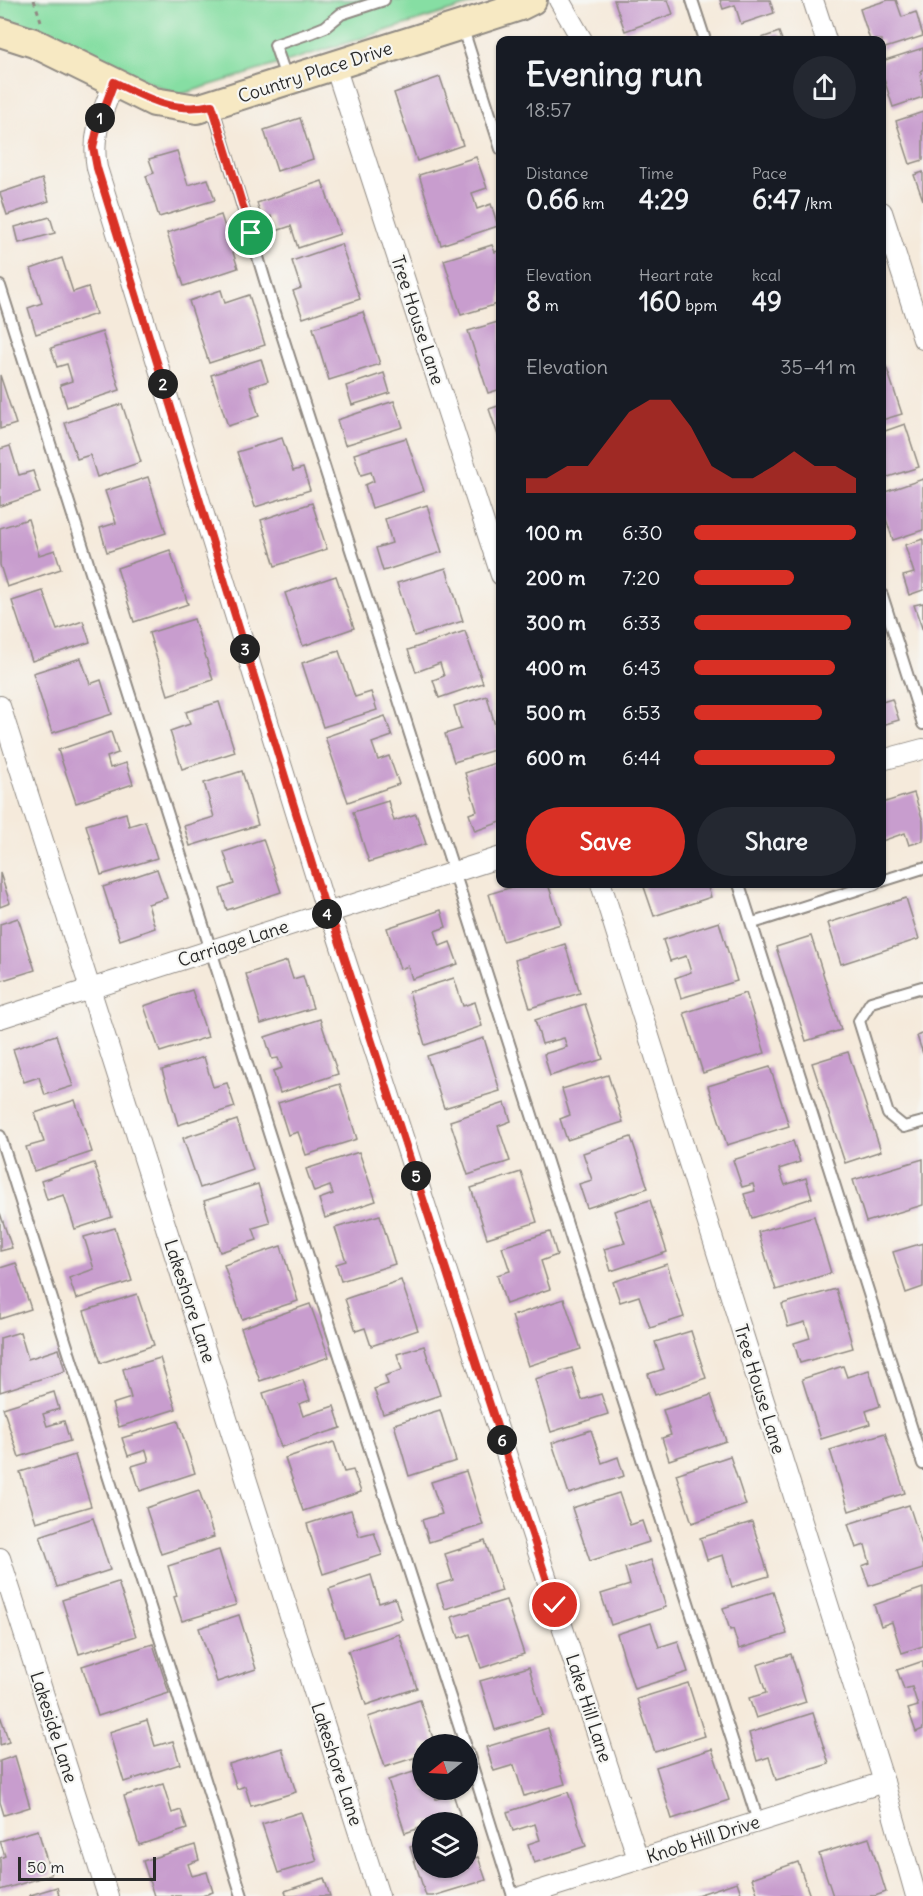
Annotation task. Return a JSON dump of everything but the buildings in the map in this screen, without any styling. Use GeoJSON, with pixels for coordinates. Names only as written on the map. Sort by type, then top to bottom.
{"type":"FeatureCollection","features":[{"type":"Feature","properties":{"kind":"street","name":"Country Place Drive"},"geometry":{"type":"LineString","coordinates":[[0,32],[34,42],[154,102],[197,109],[462,26],[532,0]]}},
{"type":"Feature","properties":{"kind":"street"},"geometry":{"type":"LineString","coordinates":[[559,0],[580,36]]}},
{"type":"Feature","properties":{"kind":"street"},"geometry":{"type":"LineString","coordinates":[[813,0],[825,36]]}},
{"type":"Feature","properties":{"kind":"street","name":"Tree House Lane"},"geometry":{"type":"LineString","coordinates":[[334,66],[496,560]]}},
{"type":"Feature","properties":{"kind":"street","name":"Lake Hill Lane"},"geometry":{"type":"LineString","coordinates":[[114,82],[99,122],[93,147],[97,168],[327,913],[339,939],[638,1859]]}},
{"type":"Feature","properties":{"kind":"street"},"geometry":{"type":"LineString","coordinates":[[886,224],[923,339]]}},
{"type":"Feature","properties":{"kind":"street","name":"Lakeshore Lane"},"geometry":{"type":"LineString","coordinates":[[0,706],[379,1896]]}},
{"type":"Feature","properties":{"kind":"street"},"geometry":{"type":"LineString","coordinates":[[886,759],[923,749]]}},
{"type":"Feature","properties":{"kind":"street","name":"Carriage Lane"},"geometry":{"type":"LineString","coordinates":[[0,1018],[496,859]]}},
{"type":"Feature","properties":{"kind":"street","name":"Tree House Lane"},"geometry":{"type":"LineString","coordinates":[[602,888],[884,1782],[916,1896]]}},
{"type":"Feature","properties":{"kind":"street","name":"Lakeside Lane"},"geometry":{"type":"LineString","coordinates":[[0,1558],[108,1896]]}},
{"type":"Feature","properties":{"kind":"street","name":"Knob Hill Drive"},"geometry":{"type":"LineString","coordinates":[[523,1896],[884,1782]]}},
{"type":"Feature","properties":{"kind":"lane"},"geometry":{"type":"LineString","coordinates":[[287,80],[275,45],[325,27],[341,14],[384,0]]}},
{"type":"Feature","properties":{"kind":"lane"},"geometry":{"type":"LineString","coordinates":[[692,0],[704,36]]}},
{"type":"Feature","properties":{"kind":"lane"},"geometry":{"type":"LineString","coordinates":[[462,26],[496,133]]}},
{"type":"Feature","properties":{"kind":"lane"},"geometry":{"type":"LineString","coordinates":[[212,105],[270,297],[758,1821]]}},
{"type":"Feature","properties":{"kind":"lane"},"geometry":{"type":"LineString","coordinates":[[0,286],[462,1734]]}},
{"type":"Feature","properties":{"kind":"lane"},"geometry":{"type":"LineString","coordinates":[[886,608],[923,724]]}},
{"type":"Feature","properties":{"kind":"lane"},"geometry":{"type":"LineString","coordinates":[[886,880],[923,868]]}},
{"type":"Feature","properties":{"kind":"lane"},"geometry":{"type":"LineString","coordinates":[[740,888],[923,1464]]}},
{"type":"Feature","properties":{"kind":"lane"},"geometry":{"type":"LineString","coordinates":[[753,923],[862,888]]}},
{"type":"Feature","properties":{"kind":"lane"},"geometry":{"type":"LineString","coordinates":[[923,990],[922,987],[871,1002],[859,1021],[888,1114],[904,1126],[923,1122]]}},
{"type":"Feature","properties":{"kind":"lane"},"geometry":{"type":"LineString","coordinates":[[0,1136],[242,1896]]}},
{"type":"Feature","properties":{"kind":"lane"},"geometry":{"type":"LineString","coordinates":[[478,1785],[513,1896]]}},
{"type":"Feature","properties":{"kind":"green space"},"geometry":{"type":"Polygon","coordinates":[[[0,0],[485,0],[179,95],[0,20],[0,0]]]}},
{"type":"Feature","properties":{"kind":"route"},"geometry":{"type":"LineString","coordinates":[[251,233],[212,105],[197,109],[154,102],[114,82],[99,122],[93,147],[97,168],[327,913],[335,928],[555,1605]]}}]}
